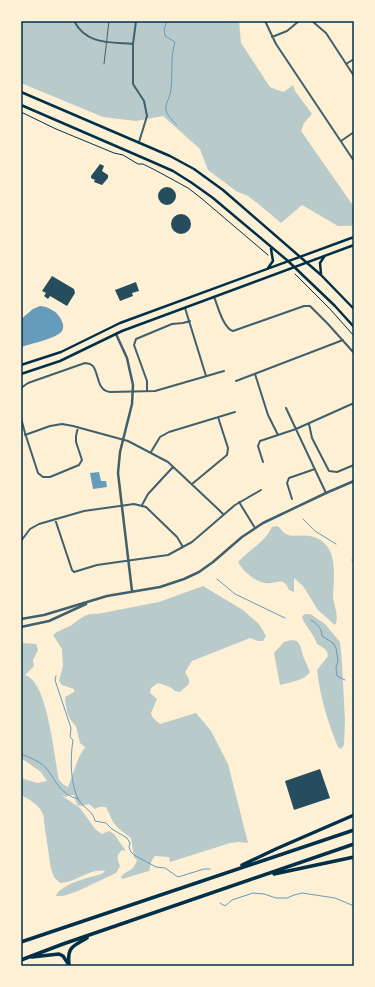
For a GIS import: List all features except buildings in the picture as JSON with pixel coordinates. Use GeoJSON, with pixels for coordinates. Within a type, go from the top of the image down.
{"type":"FeatureCollection","features":[{"type":"Feature","properties":{"kind":"highway"},"geometry":{"type":"LineString","coordinates":[[229,872],[278,848],[354,815]]}},
{"type":"Feature","properties":{"kind":"highway"},"geometry":{"type":"LineString","coordinates":[[21,942],[354,830]]}},
{"type":"Feature","properties":{"kind":"highway"},"geometry":{"type":"LineString","coordinates":[[22,959],[354,844]]}},
{"type":"Feature","properties":{"kind":"highway"},"geometry":{"type":"LineString","coordinates":[[257,877],[354,857]]}},
{"type":"Feature","properties":{"kind":"highway"},"geometry":{"type":"LineString","coordinates":[[69,966],[68,954],[71,949],[93,934]]}},
{"type":"Feature","properties":{"kind":"highway"},"geometry":{"type":"LineString","coordinates":[[22,959],[57,954],[63,956],[69,966]]}},
{"type":"Feature","properties":{"kind":"main road"},"geometry":{"type":"LineString","coordinates":[[21,92],[176,159],[208,179],[223,190],[307,262],[354,308]]}},
{"type":"Feature","properties":{"kind":"main road"},"geometry":{"type":"LineString","coordinates":[[21,105],[173,171],[192,183],[213,198],[294,267],[335,306],[354,327]]}},
{"type":"Feature","properties":{"kind":"main road"},"geometry":{"type":"LineString","coordinates":[[21,365],[61,352],[120,323],[288,262],[354,236]]}},
{"type":"Feature","properties":{"kind":"main road"},"geometry":{"type":"LineString","coordinates":[[21,374],[60,361],[116,334],[354,245]]}},
{"type":"Feature","properties":{"kind":"main road"},"geometry":{"type":"LineString","coordinates":[[268,268],[273,261],[273,252],[270,246]]}},
{"type":"Feature","properties":{"kind":"main road"},"geometry":{"type":"LineString","coordinates":[[321,275],[319,267],[325,256]]}},
{"type":"Feature","properties":{"kind":"street"},"geometry":{"type":"LineString","coordinates":[[74,21],[83,34],[92,39],[133,44]]}},
{"type":"Feature","properties":{"kind":"street"},"geometry":{"type":"LineString","coordinates":[[136,21],[133,44],[133,84],[144,101],[147,116],[139,142]]}},
{"type":"Feature","properties":{"kind":"street"},"geometry":{"type":"LineString","coordinates":[[265,21],[276,44],[354,161]]}},
{"type":"Feature","properties":{"kind":"street"},"geometry":{"type":"LineString","coordinates":[[272,37],[287,31],[300,21]]}},
{"type":"Feature","properties":{"kind":"street"},"geometry":{"type":"LineString","coordinates":[[312,21],[326,33],[354,76]]}},
{"type":"Feature","properties":{"kind":"street"},"geometry":{"type":"LineString","coordinates":[[346,64],[354,59]]}},
{"type":"Feature","properties":{"kind":"street"},"geometry":{"type":"LineString","coordinates":[[341,141],[354,132]]}},
{"type":"Feature","properties":{"kind":"street"},"geometry":{"type":"LineString","coordinates":[[214,297],[225,326],[230,330],[236,331],[307,305],[313,308],[354,353]]}},
{"type":"Feature","properties":{"kind":"street"},"geometry":{"type":"LineString","coordinates":[[185,308],[206,376]]}},
{"type":"Feature","properties":{"kind":"street"},"geometry":{"type":"LineString","coordinates":[[147,391],[147,381],[134,345],[136,339],[172,324],[190,321]]}},
{"type":"Feature","properties":{"kind":"street"},"geometry":{"type":"LineString","coordinates":[[116,334],[129,364],[133,391],[118,468],[121,505],[132,591]]}},
{"type":"Feature","properties":{"kind":"street"},"geometry":{"type":"LineString","coordinates":[[236,381],[343,340]]}},
{"type":"Feature","properties":{"kind":"street"},"geometry":{"type":"LineString","coordinates":[[21,388],[28,383],[85,363],[90,364],[94,368],[104,390],[110,392],[161,390],[224,371]]}},
{"type":"Feature","properties":{"kind":"street"},"geometry":{"type":"LineString","coordinates":[[255,374],[266,410],[278,435]]}},
{"type":"Feature","properties":{"kind":"street"},"geometry":{"type":"LineString","coordinates":[[263,462],[259,444],[263,440],[296,430],[354,403]]}},
{"type":"Feature","properties":{"kind":"street"},"geometry":{"type":"LineString","coordinates":[[286,408],[326,493]]}},
{"type":"Feature","properties":{"kind":"street"},"geometry":{"type":"LineString","coordinates":[[151,452],[157,441],[165,434],[234,412]]}},
{"type":"Feature","properties":{"kind":"street"},"geometry":{"type":"LineString","coordinates":[[192,484],[227,455],[228,448],[218,417]]}},
{"type":"Feature","properties":{"kind":"street"},"geometry":{"type":"LineString","coordinates":[[21,418],[38,473],[47,478],[79,465],[82,460],[76,442],[78,427]]}},
{"type":"Feature","properties":{"kind":"street"},"geometry":{"type":"LineString","coordinates":[[308,424],[312,438],[329,471],[337,472],[354,465]]}},
{"type":"Feature","properties":{"kind":"street"},"geometry":{"type":"LineString","coordinates":[[25,435],[56,425],[68,425],[123,440],[163,459],[223,514]]}},
{"type":"Feature","properties":{"kind":"street"},"geometry":{"type":"LineString","coordinates":[[142,505],[148,494],[173,467]]}},
{"type":"Feature","properties":{"kind":"street"},"geometry":{"type":"LineString","coordinates":[[292,499],[287,483],[289,478],[315,469]]}},
{"type":"Feature","properties":{"kind":"street"},"geometry":{"type":"LineString","coordinates":[[21,619],[44,615],[92,600],[132,591],[160,587],[184,579],[199,572],[213,562],[255,528],[354,481]]}},
{"type":"Feature","properties":{"kind":"street"},"geometry":{"type":"LineString","coordinates":[[55,519],[73,571],[76,571],[97,565],[164,556],[183,547],[200,536],[223,514],[239,502],[261,490]]}},
{"type":"Feature","properties":{"kind":"street"},"geometry":{"type":"LineString","coordinates":[[239,502],[255,528]]}},
{"type":"Feature","properties":{"kind":"street"},"geometry":{"type":"LineString","coordinates":[[21,541],[30,529],[39,524],[84,511],[134,504],[142,505],[177,537],[183,547]]}},
{"type":"Feature","properties":{"kind":"street"},"geometry":{"type":"LineString","coordinates":[[21,627],[50,621],[92,600]]}},
{"type":"Feature","properties":{"kind":"lane"},"geometry":{"type":"LineString","coordinates":[[104,64],[109,21]]}},
{"type":"Feature","properties":{"kind":"path"},"geometry":{"type":"LineString","coordinates":[[21,112],[62,132],[114,154],[123,156],[138,164],[143,164],[188,188],[270,258]]}},
{"type":"Feature","properties":{"kind":"path"},"geometry":{"type":"LineString","coordinates":[[295,274],[330,309],[354,336]]}},
{"type":"Feature","properties":{"kind":"shaded area"},"geometry":{"type":"Polygon","coordinates":[[[21,21],[239,21],[241,43],[270,87],[284,92],[293,85],[295,91],[312,114],[304,123],[301,131],[354,207],[354,226],[338,226],[302,205],[281,223],[248,196],[236,191],[208,170],[200,149],[163,116],[136,121],[103,117],[21,83],[21,21]]]}},
{"type":"Feature","properties":{"kind":"shaded area"},"geometry":{"type":"Polygon","coordinates":[[[277,526],[289,535],[310,536],[326,545],[333,560],[334,568],[333,599],[337,614],[335,625],[318,610],[303,586],[294,578],[294,592],[289,590],[287,585],[282,582],[265,583],[253,578],[246,573],[238,562],[261,542],[272,527],[277,526]]]}},
{"type":"Feature","properties":{"kind":"shaded area"},"geometry":{"type":"Polygon","coordinates":[[[203,586],[243,610],[259,624],[266,636],[263,641],[250,638],[192,661],[185,672],[189,679],[189,684],[180,692],[158,683],[151,688],[150,693],[157,699],[151,713],[153,718],[160,724],[196,713],[211,731],[228,764],[248,843],[230,843],[170,862],[169,857],[155,856],[152,860],[149,871],[122,879],[121,877],[123,874],[132,869],[137,860],[134,857],[131,838],[119,829],[113,822],[106,807],[99,807],[95,809],[89,804],[81,806],[77,805],[74,795],[66,797],[61,795],[80,808],[96,830],[102,834],[109,831],[114,834],[126,851],[122,850],[118,856],[120,866],[116,873],[78,891],[63,896],[56,896],[63,888],[84,879],[102,874],[105,871],[88,873],[72,881],[60,883],[54,877],[51,869],[44,817],[40,809],[33,802],[21,795],[21,778],[37,783],[47,781],[41,772],[21,758],[21,643],[36,644],[38,650],[33,660],[34,666],[25,675],[33,680],[45,705],[59,780],[68,787],[79,757],[85,747],[80,743],[76,726],[68,713],[65,697],[74,692],[74,689],[62,685],[59,681],[63,666],[62,649],[53,635],[72,625],[88,614],[97,614],[159,602],[203,586]]]}},
{"type":"Feature","properties":{"kind":"shaded area"},"geometry":{"type":"Polygon","coordinates":[[[305,614],[310,614],[325,624],[340,642],[345,721],[344,745],[341,749],[338,747],[328,719],[318,680],[317,670],[328,656],[327,651],[317,644],[314,636],[303,620],[302,616],[305,614]]]}},
{"type":"Feature","properties":{"kind":"shaded area"},"geometry":{"type":"Polygon","coordinates":[[[292,640],[297,641],[300,645],[310,672],[301,679],[280,685],[274,653],[284,642],[292,640]]]}},
{"type":"Feature","properties":{"kind":"water"},"geometry":{"type":"Polygon","coordinates":[[[40,306],[51,309],[58,314],[62,321],[63,329],[55,336],[21,347],[21,319],[33,309],[40,306]]]}},
{"type":"Feature","properties":{"kind":"water"},"geometry":{"type":"Polygon","coordinates":[[[99,472],[101,481],[106,481],[107,487],[93,489],[90,473],[99,472]]]}},
{"type":"Feature","properties":{"kind":"waterway"},"geometry":{"type":"LineString","coordinates":[[167,21],[164,29],[165,36],[175,42],[171,92],[166,105],[166,110],[177,125]]}},
{"type":"Feature","properties":{"kind":"waterway"},"geometry":{"type":"LineString","coordinates":[[303,519],[315,531],[336,544]]}},
{"type":"Feature","properties":{"kind":"waterway"},"geometry":{"type":"LineString","coordinates":[[352,560],[354,564]]}},
{"type":"Feature","properties":{"kind":"waterway"},"geometry":{"type":"LineString","coordinates":[[217,579],[235,594],[285,618]]}},
{"type":"Feature","properties":{"kind":"waterway"},"geometry":{"type":"LineString","coordinates":[[311,620],[319,626],[322,636],[333,643],[336,648],[338,661],[336,668],[337,676],[345,680]]}},
{"type":"Feature","properties":{"kind":"waterway"},"geometry":{"type":"LineString","coordinates":[[56,676],[55,680],[71,728],[70,737],[73,740],[71,764],[74,789],[80,802],[91,812],[95,821],[106,823],[112,829],[127,838],[130,843],[129,847],[131,852],[134,855],[156,867],[165,868],[178,877],[204,869],[210,869]]}},
{"type":"Feature","properties":{"kind":"waterway"},"geometry":{"type":"LineString","coordinates":[[21,754],[44,766],[63,791],[78,799]]}},
{"type":"Feature","properties":{"kind":"waterway"},"geometry":{"type":"LineString","coordinates":[[220,903],[225,906],[232,900],[253,893],[264,894],[276,898],[287,898],[302,893],[335,898],[354,906]]}}]}
